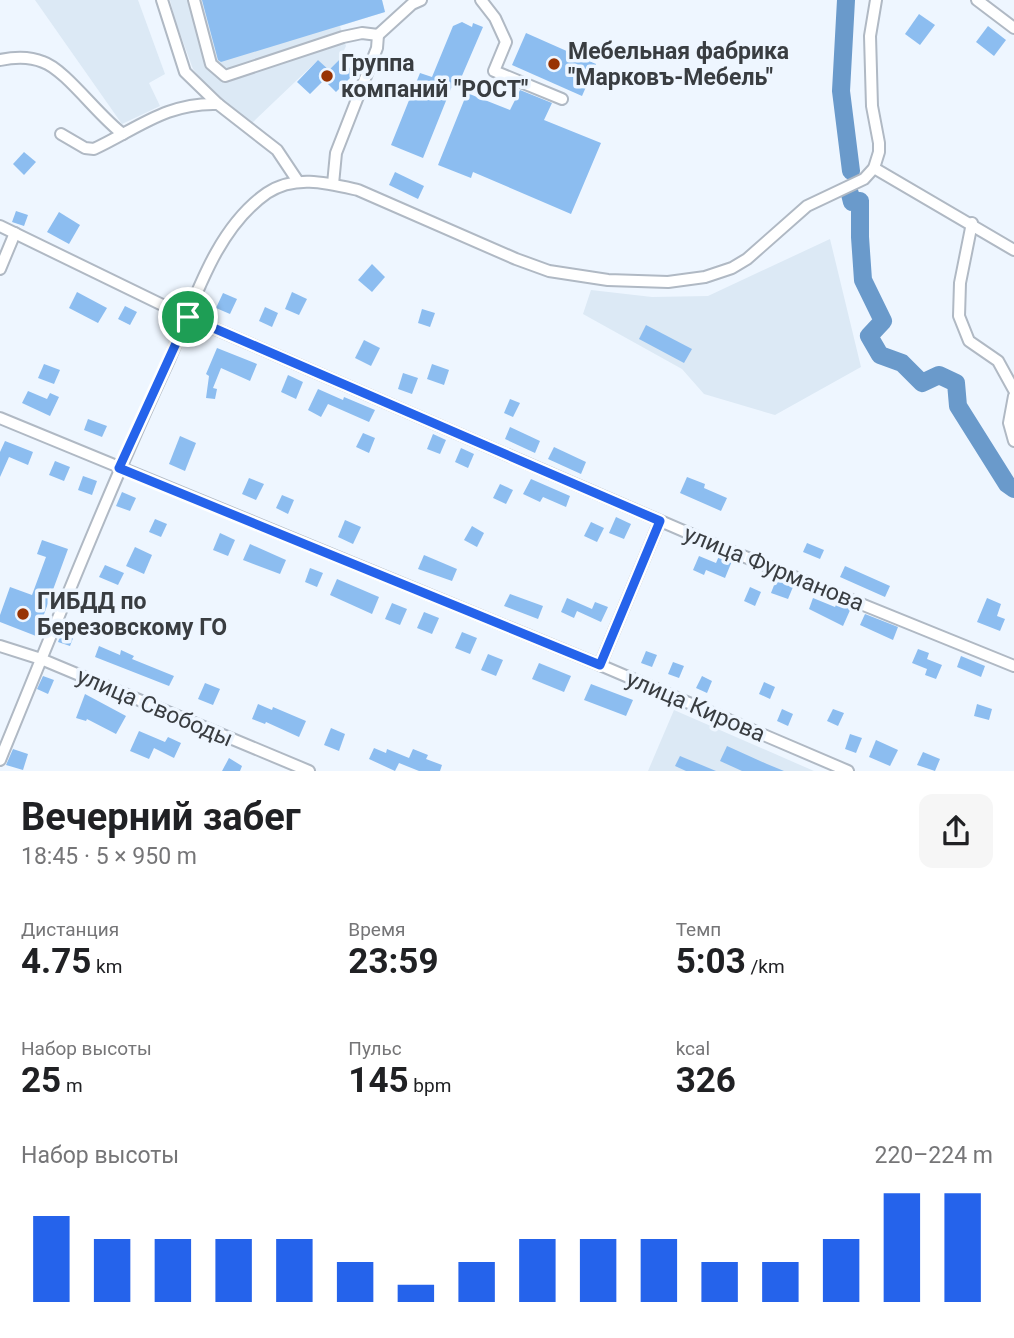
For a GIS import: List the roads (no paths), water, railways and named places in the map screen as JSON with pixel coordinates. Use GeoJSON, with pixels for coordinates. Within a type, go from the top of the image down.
{"type":"FeatureCollection","features":[{"type":"Feature","properties":{"kind":"street"},"geometry":{"type":"LineString","coordinates":[[162,0],[185,72],[218,104],[277,150],[297,180]]}},
{"type":"Feature","properties":{"kind":"street"},"geometry":{"type":"LineString","coordinates":[[194,0],[211,64],[225,76],[343,37],[362,33],[378,35]]}},
{"type":"Feature","properties":{"kind":"street"},"geometry":{"type":"LineString","coordinates":[[333,184],[336,153],[376,48],[378,35],[412,4],[422,0]]}},
{"type":"Feature","properties":{"kind":"street"},"geometry":{"type":"LineString","coordinates":[[481,0],[495,18],[506,41],[494,71],[562,99]]}},
{"type":"Feature","properties":{"kind":"street"},"geometry":{"type":"LineString","coordinates":[[0,760],[119,468],[211,262],[241,215],[269,192],[297,180],[333,184],[358,191],[549,271],[608,280],[667,282],[705,277],[732,268],[747,259],[807,206],[864,179],[874,167],[879,143],[873,106],[870,36],[876,0]]}},
{"type":"Feature","properties":{"kind":"street"},"geometry":{"type":"LineString","coordinates":[[976,0],[1014,28]]}},
{"type":"Feature","properties":{"kind":"street"},"geometry":{"type":"LineString","coordinates":[[0,60],[18,57],[45,62],[108,124],[123,134]]}},
{"type":"Feature","properties":{"kind":"street"},"geometry":{"type":"LineString","coordinates":[[61,134],[85,148],[94,149],[178,107],[196,103],[218,104]]}},
{"type":"Feature","properties":{"kind":"street"},"geometry":{"type":"LineString","coordinates":[[874,167],[1014,250]]}},
{"type":"Feature","properties":{"kind":"street"},"geometry":{"type":"LineString","coordinates":[[972,223],[960,283],[959,316],[969,341],[998,361],[1014,390]]}},
{"type":"Feature","properties":{"kind":"street","name":"улица Фурманова"},"geometry":{"type":"LineString","coordinates":[[0,226],[188,317],[660,521],[1014,666]]}},
{"type":"Feature","properties":{"kind":"street"},"geometry":{"type":"LineString","coordinates":[[0,269],[15,233]]}},
{"type":"Feature","properties":{"kind":"street"},"geometry":{"type":"LineString","coordinates":[[1014,396],[1009,424],[1014,440]]}},
{"type":"Feature","properties":{"kind":"street","name":"улица Кирова"},"geometry":{"type":"LineString","coordinates":[[0,418],[600,665],[830,767],[848,771]]}},
{"type":"Feature","properties":{"kind":"street"},"geometry":{"type":"LineString","coordinates":[[600,665],[660,521]]}},
{"type":"Feature","properties":{"kind":"street","name":"улица Свободы"},"geometry":{"type":"LineString","coordinates":[[0,646],[41,659],[309,771]]}},
{"type":"Feature","properties":{"kind":"waterway"},"geometry":{"type":"LineString","coordinates":[[846,0],[841,91],[851,171]]}},
{"type":"Feature","properties":{"kind":"waterway"},"geometry":{"type":"LineString","coordinates":[[850,194],[852,202],[860,201],[863,280],[883,321],[869,336],[880,355],[902,363],[922,383],[939,375],[956,383],[958,406],[1007,484],[1014,489]]}},
{"type":"Feature","properties":{"kind":"place","name":"Мебельная фабрика \"Марковъ-Мебель\""},"geometry":{"type":"Point","coordinates":[554,64]}},
{"type":"Feature","properties":{"kind":"place","name":"Группа компаний \"РОСТ\""},"geometry":{"type":"Point","coordinates":[327,76]}},
{"type":"Feature","properties":{"kind":"place","name":"ГИБДД по Березовскому ГО"},"geometry":{"type":"Point","coordinates":[23,614]}}]}
